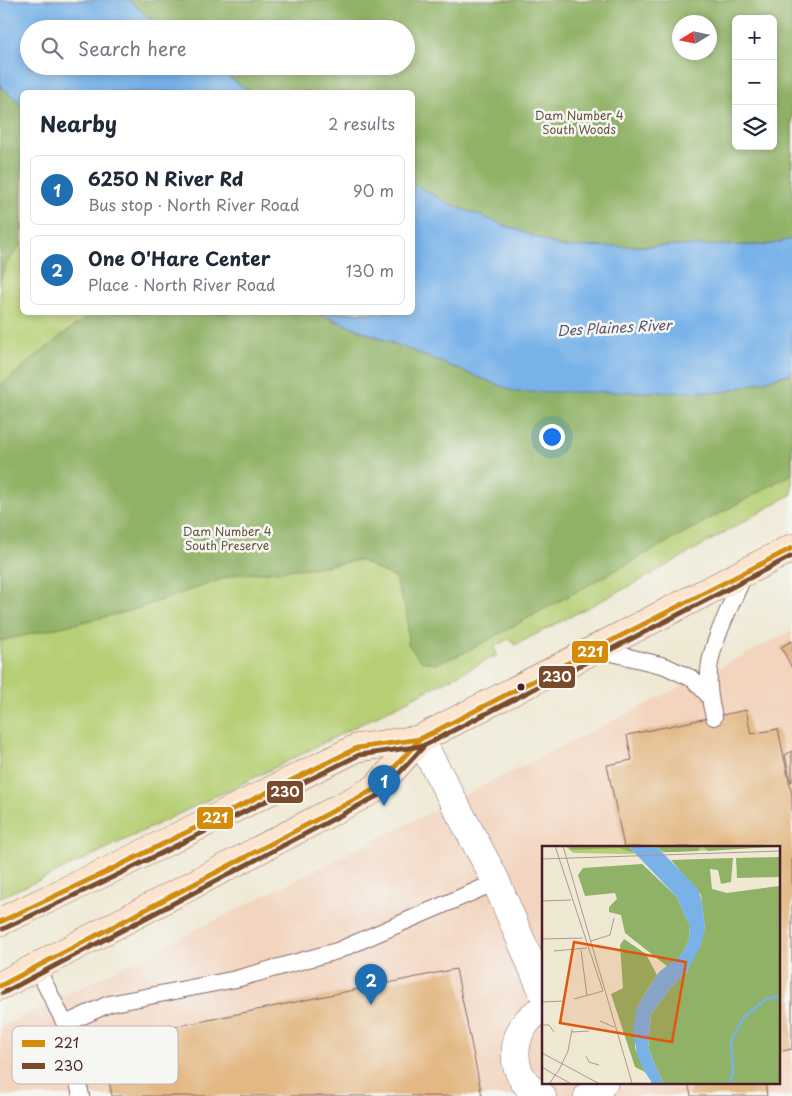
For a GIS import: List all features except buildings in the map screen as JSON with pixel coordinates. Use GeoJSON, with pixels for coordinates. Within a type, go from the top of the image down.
{"type":"FeatureCollection","features":[{"type":"Feature","properties":{"kind":"main road"},"geometry":{"type":"LineString","coordinates":[[0,922],[357,748],[420,739],[792,548]]}},
{"type":"Feature","properties":{"kind":"main road"},"geometry":{"type":"LineString","coordinates":[[0,986],[376,789],[420,739]]}},
{"type":"Feature","properties":{"kind":"street"},"geometry":{"type":"LineString","coordinates":[[420,739],[496,882],[542,990]]}},
{"type":"Feature","properties":{"kind":"street"},"geometry":{"type":"LineString","coordinates":[[542,1009],[524,1024],[517,1038],[515,1053],[518,1068],[525,1082],[542,1096]]}},
{"type":"Feature","properties":{"kind":"street"},"geometry":{"type":"LineString","coordinates":[[588,1096],[596,1092],[602,1084]]}},
{"type":"Feature","properties":{"kind":"lane"},"geometry":{"type":"LineString","coordinates":[[714,717],[709,696],[709,669],[717,641],[746,571]]}},
{"type":"Feature","properties":{"kind":"lane"},"geometry":{"type":"LineString","coordinates":[[596,649],[664,666],[693,679],[709,696]]}},
{"type":"Feature","properties":{"kind":"lane"},"geometry":{"type":"LineString","coordinates":[[36,966],[65,1024],[109,1004],[236,980],[337,951],[496,882]]}},
{"type":"Feature","properties":{"kind":"shaded area"},"geometry":{"type":"Polygon","coordinates":[[[792,631],[792,1096],[0,1096],[0,1028],[792,631]]]}},
{"type":"Feature","properties":{"kind":"green space","name":"Dam Number 4 South Preserve"},"geometry":{"type":"Polygon","coordinates":[[[0,0],[792,0],[792,494],[643,579],[515,645],[510,638],[494,647],[497,655],[262,774],[47,877],[0,897],[0,0]]]}},
{"type":"Feature","properties":{"kind":"green space","name":"Dam Number 4 South Woods"},"geometry":{"type":"Polygon","coordinates":[[[129,0],[792,0],[792,239],[766,245],[562,247],[447,203],[415,185],[415,90],[248,90],[226,75],[415,75],[415,20],[151,20],[129,0]]]}},
{"type":"Feature","properties":{"kind":"green space"},"geometry":{"type":"Polygon","coordinates":[[[0,85],[20,103],[20,246],[5,266],[0,281],[0,85]]]}},
{"type":"Feature","properties":{"kind":"green space"},"geometry":{"type":"Polygon","coordinates":[[[90,315],[322,315],[396,345],[724,392],[792,373],[792,474],[464,653],[435,664],[421,661],[408,644],[407,614],[395,578],[359,560],[318,567],[234,575],[130,611],[0,641],[0,386],[63,334],[90,315]]]}},
{"type":"Feature","properties":{"kind":"water"},"geometry":{"type":"Polygon","coordinates":[[[0,0],[129,0],[151,20],[20,20],[20,75],[226,75],[248,90],[20,90],[20,103],[0,85],[0,0]]]}},
{"type":"Feature","properties":{"kind":"water","name":"Des Plaines River"},"geometry":{"type":"Polygon","coordinates":[[[415,185],[447,203],[562,247],[766,245],[792,239],[792,373],[724,392],[516,392],[322,315],[415,315],[415,185]]]}},
{"type":"Feature","properties":{"kind":"transit line","name":"221"},"geometry":{"type":"LineString","coordinates":[[0,986],[375,789],[420,739],[792,548]]}},
{"type":"Feature","properties":{"kind":"transit line","name":"230"},"geometry":{"type":"LineString","coordinates":[[3,993],[379,795],[425,745],[792,556]]}},
{"type":"Feature","properties":{"kind":"transit line","name":"221"},"geometry":{"type":"LineString","coordinates":[[0,922],[357,748],[420,739],[435,732]]}},
{"type":"Feature","properties":{"kind":"transit line","name":"230"},"geometry":{"type":"LineString","coordinates":[[3,929],[113,877],[359,755],[422,746],[438,739]]}},
{"type":"Feature","properties":{"kind":"place","name":"6250 N River Rd"},"geometry":{"type":"Point","coordinates":[384,806]}},
{"type":"Feature","properties":{"kind":"place","name":"One O'Hare Center"},"geometry":{"type":"Point","coordinates":[371,1005]}}]}
